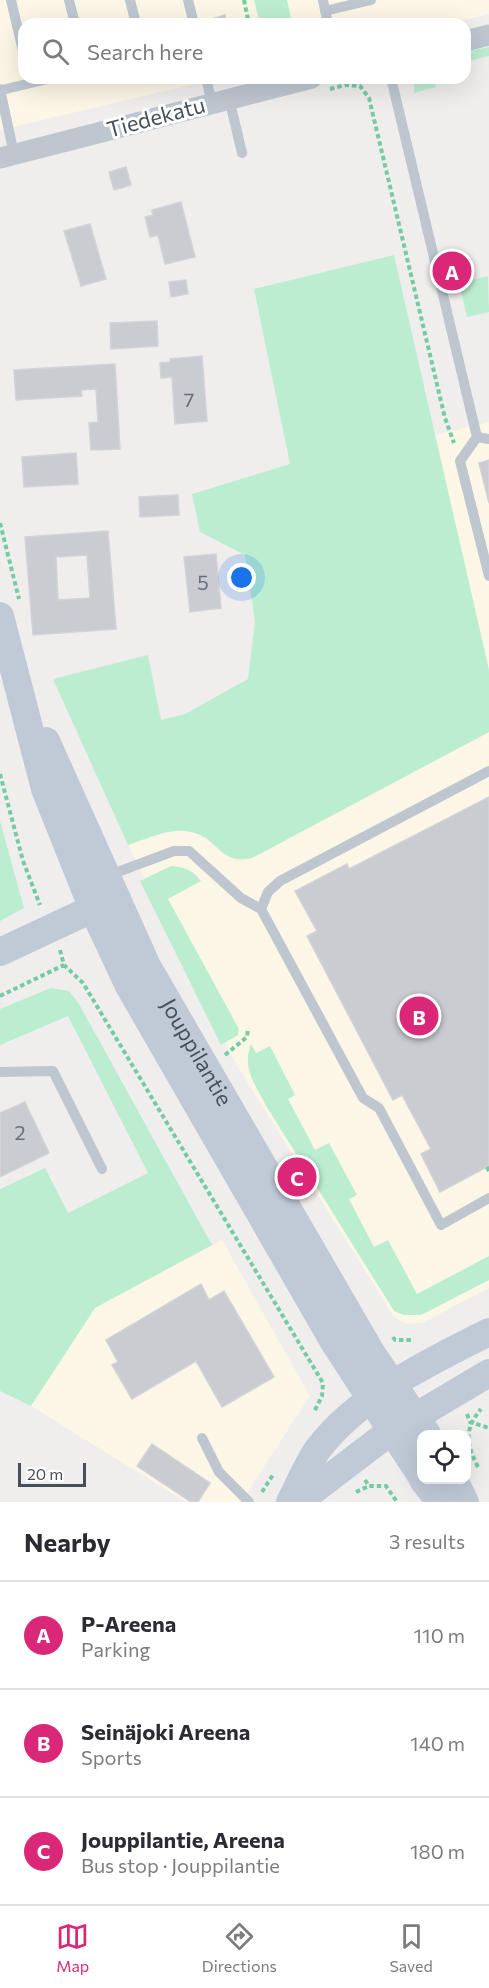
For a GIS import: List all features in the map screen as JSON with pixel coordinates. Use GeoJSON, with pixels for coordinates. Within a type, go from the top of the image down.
{"type":"FeatureCollection","features":[{"type":"Feature","properties":{"kind":"main road","name":"Jouppilantie"},"geometry":{"type":"LineString","coordinates":[[11,613],[15,670],[45,789],[205,1070],[372,1354],[382,1392],[411,1427],[417,1455]]}},
{"type":"Feature","properties":{"kind":"main road"},"geometry":{"type":"LineString","coordinates":[[0,952],[51,929],[106,894]]}},
{"type":"Feature","properties":{"kind":"main road"},"geometry":{"type":"LineString","coordinates":[[290,1502],[317,1450],[334,1431],[382,1392],[438,1358],[489,1332]]}},
{"type":"Feature","properties":{"kind":"main road"},"geometry":{"type":"LineString","coordinates":[[298,1502],[411,1427],[455,1391],[489,1373]]}},
{"type":"Feature","properties":{"kind":"main road","name":"Jouppilantie"},"geometry":{"type":"LineString","coordinates":[[426,1484],[440,1502]]}},
{"type":"Feature","properties":{"kind":"main road"},"geometry":{"type":"LineString","coordinates":[[456,1484],[465,1502]]}},
{"type":"Feature","properties":{"kind":"street"},"geometry":{"type":"LineString","coordinates":[[471,40],[489,35]]}},
{"type":"Feature","properties":{"kind":"street","name":"Tiedekatu"},"geometry":{"type":"LineString","coordinates":[[7,156],[220,100],[317,84]]}},
{"type":"Feature","properties":{"kind":"lane"},"geometry":{"type":"LineString","coordinates":[[11,0],[18,30]]}},
{"type":"Feature","properties":{"kind":"lane"},"geometry":{"type":"LineString","coordinates":[[69,0],[74,18]]}},
{"type":"Feature","properties":{"kind":"lane"},"geometry":{"type":"LineString","coordinates":[[130,0],[134,18]]}},
{"type":"Feature","properties":{"kind":"lane"},"geometry":{"type":"LineString","coordinates":[[188,0],[192,18]]}},
{"type":"Feature","properties":{"kind":"lane"},"geometry":{"type":"LineString","coordinates":[[324,5],[371,0]]}},
{"type":"Feature","properties":{"kind":"lane"},"geometry":{"type":"LineString","coordinates":[[7,156],[1,90],[18,84]]}},
{"type":"Feature","properties":{"kind":"lane"},"geometry":{"type":"LineString","coordinates":[[210,84],[220,100],[242,153]]}},
{"type":"Feature","properties":{"kind":"lane"},"geometry":{"type":"LineString","coordinates":[[392,84],[477,437],[460,460],[489,576]]}},
{"type":"Feature","properties":{"kind":"lane"},"geometry":{"type":"LineString","coordinates":[[477,437],[489,439]]}},
{"type":"Feature","properties":{"kind":"lane"},"geometry":{"type":"LineString","coordinates":[[261,909],[268,892],[280,881],[489,771]]}},
{"type":"Feature","properties":{"kind":"lane"},"geometry":{"type":"LineString","coordinates":[[106,894],[174,851],[189,851],[241,898],[261,909],[363,1098],[379,1108],[441,1225],[489,1198]]}},
{"type":"Feature","properties":{"kind":"lane"},"geometry":{"type":"LineString","coordinates":[[0,1071],[53,1071],[102,1169]]}},
{"type":"Feature","properties":{"kind":"lane"},"geometry":{"type":"LineString","coordinates":[[202,1438],[219,1472],[249,1502]]}},
{"type":"Feature","properties":{"kind":"path"},"geometry":{"type":"LineString","coordinates":[[244,0],[248,18]]}},
{"type":"Feature","properties":{"kind":"path"},"geometry":{"type":"LineString","coordinates":[[317,84],[360,86],[369,98],[445,418],[460,460]]}},
{"type":"Feature","properties":{"kind":"path"},"geometry":{"type":"LineString","coordinates":[[0,523],[11,613]]}},
{"type":"Feature","properties":{"kind":"path"},"geometry":{"type":"LineString","coordinates":[[0,774],[23,861],[64,965],[82,983],[322,1383],[322,1396],[318,1406]]}},
{"type":"Feature","properties":{"kind":"path"},"geometry":{"type":"LineString","coordinates":[[0,996],[64,965]]}},
{"type":"Feature","properties":{"kind":"path"},"geometry":{"type":"LineString","coordinates":[[224,1056],[247,1037],[248,1028]]}},
{"type":"Feature","properties":{"kind":"path"},"geometry":{"type":"LineString","coordinates":[[388,1330],[395,1340],[411,1341],[426,1337],[438,1358]]}},
{"type":"Feature","properties":{"kind":"path"},"geometry":{"type":"LineString","coordinates":[[455,1391],[470,1422],[489,1428]]}},
{"type":"Feature","properties":{"kind":"path"},"geometry":{"type":"LineString","coordinates":[[468,1430],[470,1422],[483,1407]]}},
{"type":"Feature","properties":{"kind":"path"},"geometry":{"type":"LineString","coordinates":[[471,1450],[482,1476]]}},
{"type":"Feature","properties":{"kind":"shaded area"},"geometry":{"type":"Polygon","coordinates":[[[0,0],[489,0],[489,14],[471,18],[18,18],[18,84],[195,84],[0,130],[0,0]]]}},
{"type":"Feature","properties":{"kind":"shaded area"},"geometry":{"type":"Polygon","coordinates":[[[489,422],[489,670],[435,435],[489,422]]]}},
{"type":"Feature","properties":{"kind":"shaded area"},"geometry":{"type":"Polygon","coordinates":[[[489,732],[489,1288],[422,1323],[407,1324],[394,1317],[236,1064],[128,845],[173,830],[193,832],[207,839],[226,856],[238,861],[252,858],[489,732]]]}},
{"type":"Feature","properties":{"kind":"shaded area"},"geometry":{"type":"Polygon","coordinates":[[[222,1240],[310,1396],[241,1502],[186,1502],[31,1406],[94,1308],[222,1240]]]}},
{"type":"Feature","properties":{"kind":"green space"},"geometry":{"type":"Polygon","coordinates":[[[254,0],[287,0],[291,18],[258,18],[254,0]]]}},
{"type":"Feature","properties":{"kind":"green space"},"geometry":{"type":"Polygon","coordinates":[[[489,47],[489,56],[471,60],[471,51],[489,47]]]}},
{"type":"Feature","properties":{"kind":"green space"},"geometry":{"type":"Polygon","coordinates":[[[414,84],[435,84],[436,87],[414,93],[414,84]]]}},
{"type":"Feature","properties":{"kind":"green space"},"geometry":{"type":"Polygon","coordinates":[[[394,255],[489,670],[489,732],[252,858],[232,858],[208,839],[183,831],[160,834],[128,845],[53,679],[148,655],[161,720],[185,714],[248,679],[255,621],[245,555],[200,532],[192,494],[290,464],[254,289],[394,255]]]}},
{"type":"Feature","properties":{"kind":"green space"},"geometry":{"type":"Polygon","coordinates":[[[488,276],[489,312],[467,317],[459,283],[488,276]]]}},
{"type":"Feature","properties":{"kind":"green space"},"geometry":{"type":"Polygon","coordinates":[[[0,821],[24,908],[0,921],[0,821]]]}},
{"type":"Feature","properties":{"kind":"green space"},"geometry":{"type":"Polygon","coordinates":[[[171,866],[188,870],[201,881],[168,899],[239,1029],[238,1035],[221,1045],[140,881],[171,866]]]}},
{"type":"Feature","properties":{"kind":"green space"},"geometry":{"type":"Polygon","coordinates":[[[51,988],[69,991],[79,1004],[212,1245],[95,1308],[31,1406],[0,1391],[0,1189],[45,1168],[68,1213],[148,1173],[68,1016],[0,1045],[0,1009],[51,988]]]}},
{"type":"Feature","properties":{"kind":"green space"},"geometry":{"type":"Polygon","coordinates":[[[251,1044],[256,1053],[270,1046],[295,1095],[288,1099],[315,1150],[329,1143],[357,1195],[349,1199],[374,1247],[388,1240],[417,1294],[489,1256],[489,1280],[421,1315],[404,1315],[394,1311],[253,1082],[248,1060],[251,1044]]]}},
{"type":"Feature","properties":{"kind":"building"},"geometry":{"type":"Polygon","coordinates":[[[126,167],[131,185],[114,190],[109,172],[126,167]]]}},
{"type":"Feature","properties":{"kind":"building"},"geometry":{"type":"Polygon","coordinates":[[[181,202],[195,257],[165,264],[158,235],[150,237],[145,217],[153,215],[152,210],[181,202]]]}},
{"type":"Feature","properties":{"kind":"building"},"geometry":{"type":"Polygon","coordinates":[[[90,224],[106,279],[81,286],[64,231],[90,224]]]}},
{"type":"Feature","properties":{"kind":"building"},"geometry":{"type":"Polygon","coordinates":[[[186,280],[188,294],[171,297],[169,282],[186,280]]]}},
{"type":"Feature","properties":{"kind":"building"},"geometry":{"type":"Polygon","coordinates":[[[157,321],[158,346],[111,349],[110,323],[157,321]]]}},
{"type":"Feature","properties":{"kind":"building"},"geometry":{"type":"Polygon","coordinates":[[[202,356],[207,421],[175,424],[172,377],[161,378],[160,363],[170,362],[170,359],[202,356]]]}},
{"type":"Feature","properties":{"kind":"building"},"geometry":{"type":"Polygon","coordinates":[[[115,364],[120,449],[91,450],[89,423],[98,422],[96,389],[81,390],[82,396],[16,400],[14,370],[115,364]]]}},
{"type":"Feature","properties":{"kind":"building"},"geometry":{"type":"Polygon","coordinates":[[[76,453],[78,484],[24,487],[22,457],[76,453]]]}},
{"type":"Feature","properties":{"kind":"building"},"geometry":{"type":"Polygon","coordinates":[[[489,460],[489,503],[479,463],[489,460]]]}},
{"type":"Feature","properties":{"kind":"building"},"geometry":{"type":"Polygon","coordinates":[[[178,495],[179,515],[140,517],[139,497],[178,495]]]}},
{"type":"Feature","properties":{"kind":"building"},"geometry":{"type":"Polygon","coordinates":[[[108,531],[116,629],[33,635],[25,537],[108,531]],[[87,555],[56,557],[58,600],[90,598],[87,555]]]}},
{"type":"Feature","properties":{"kind":"building"},"geometry":{"type":"Polygon","coordinates":[[[216,554],[221,608],[190,612],[184,557],[216,554]]]}},
{"type":"Feature","properties":{"kind":"building"},"geometry":{"type":"Polygon","coordinates":[[[489,797],[489,1166],[440,1192],[421,1154],[431,1149],[402,1095],[393,1100],[307,936],[317,931],[295,891],[347,864],[349,869],[489,797]]]}},
{"type":"Feature","properties":{"kind":"building"},"geometry":{"type":"Polygon","coordinates":[[[25,1102],[49,1153],[0,1177],[0,1113],[25,1102]]]}},
{"type":"Feature","properties":{"kind":"building"},"geometry":{"type":"Polygon","coordinates":[[[201,1284],[209,1300],[224,1291],[274,1377],[222,1407],[196,1361],[132,1399],[112,1365],[118,1362],[106,1340],[201,1284]]]}},
{"type":"Feature","properties":{"kind":"building"},"geometry":{"type":"Polygon","coordinates":[[[152,1444],[210,1483],[198,1502],[191,1502],[137,1466],[152,1444]]]}},
{"type":"Feature","properties":{"kind":"place","name":"P-Areena"},"geometry":{"type":"Point","coordinates":[452,271]}},
{"type":"Feature","properties":{"kind":"place","name":"Seinäjoki Areena"},"geometry":{"type":"Point","coordinates":[419,1016]}},
{"type":"Feature","properties":{"kind":"place","name":"Jouppilantie, Areena"},"geometry":{"type":"Point","coordinates":[297,1177]}}]}
